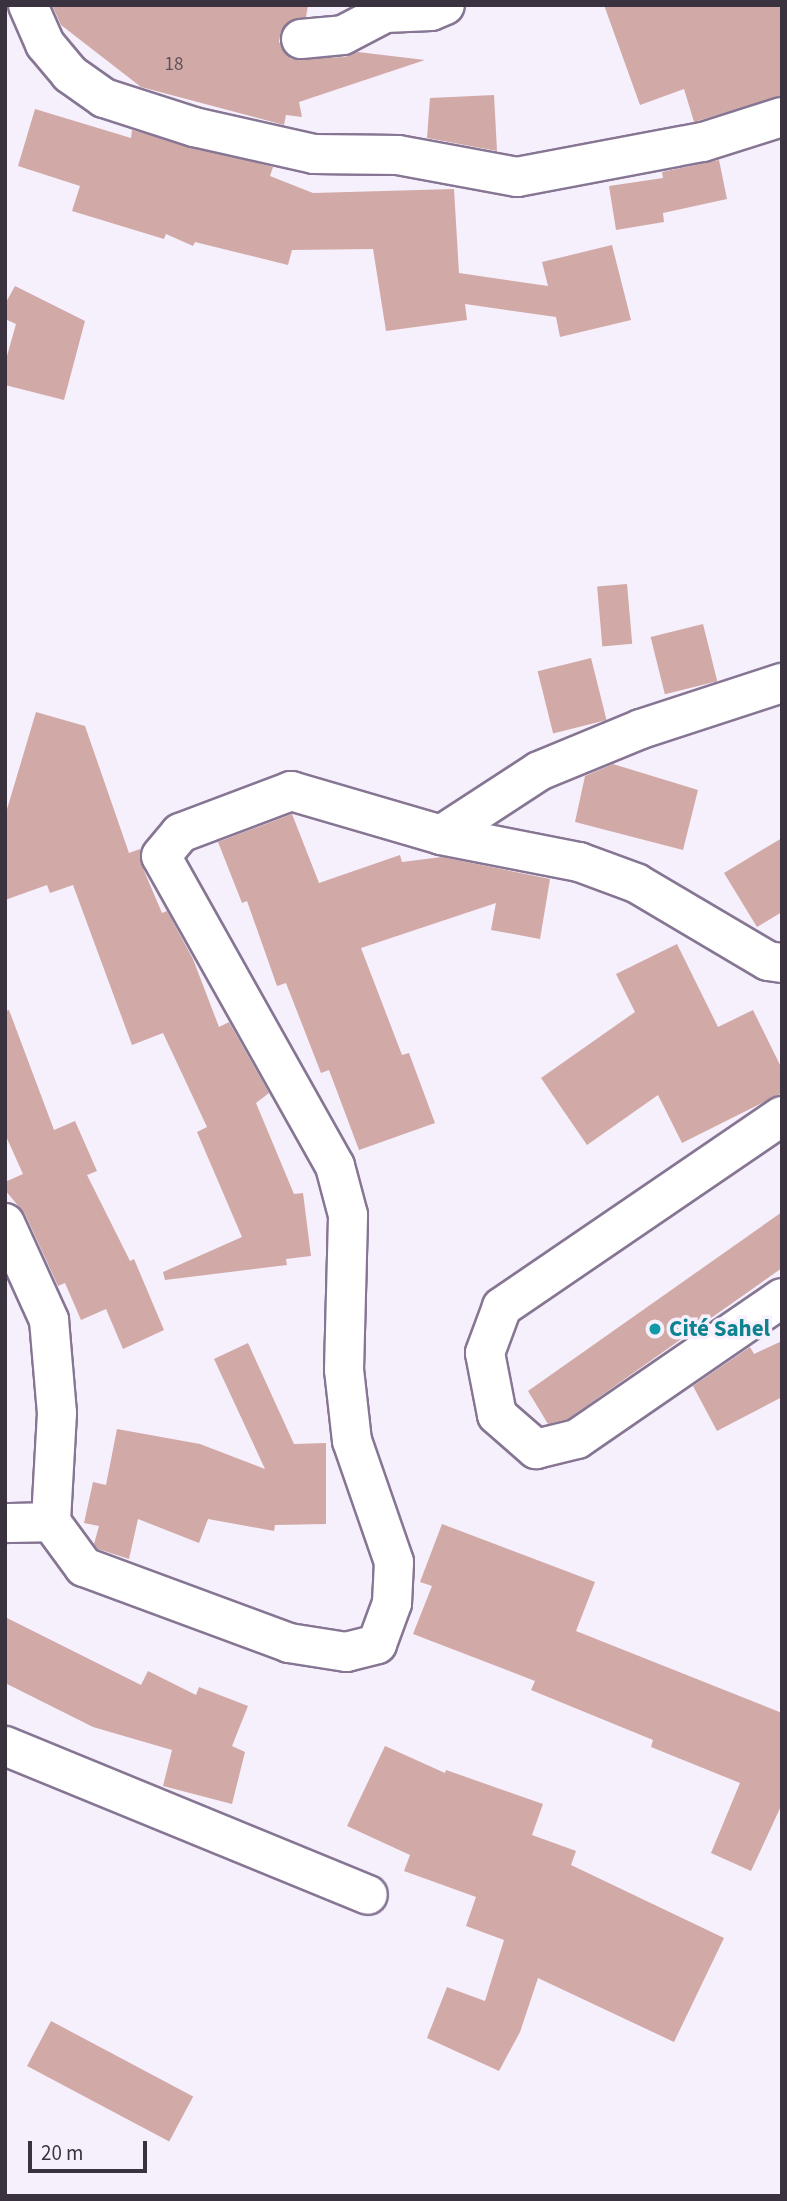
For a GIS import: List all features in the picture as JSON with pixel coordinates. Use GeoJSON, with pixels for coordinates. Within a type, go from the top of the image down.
{"type":"FeatureCollection","features":[{"type":"Feature","properties":{"kind":"street"},"geometry":{"type":"LineString","coordinates":[[28,5],[45,44],[70,74],[104,97],[194,127],[314,153],[398,155],[517,177],[703,142],[782,117]]}},
{"type":"Feature","properties":{"kind":"street"},"geometry":{"type":"LineString","coordinates":[[301,39],[343,35],[385,13],[431,11],[445,5]]}},
{"type":"Feature","properties":{"kind":"street"},"geometry":{"type":"LineString","coordinates":[[441,835],[539,771],[641,729],[782,683]]}},
{"type":"Feature","properties":{"kind":"street"},"geometry":{"type":"LineString","coordinates":[[5,1223],[49,1320],[57,1413],[51,1522],[84,1567],[289,1643],[346,1652],[377,1644],[392,1603],[394,1562],[352,1441],[344,1370],[348,1215],[335,1166],[161,856],[180,833],[290,791],[441,835],[579,862],[635,883],[768,961],[782,963]]}},
{"type":"Feature","properties":{"kind":"street"},"geometry":{"type":"LineString","coordinates":[[782,1116],[502,1307],[485,1353],[498,1415],[536,1449],[577,1439],[782,1298]]}},
{"type":"Feature","properties":{"kind":"street"},"geometry":{"type":"LineString","coordinates":[[5,1522],[51,1522]]}},
{"type":"Feature","properties":{"kind":"street"},"geometry":{"type":"LineString","coordinates":[[5,1746],[368,1895]]}},
{"type":"Feature","properties":{"kind":"building"},"geometry":{"type":"Polygon","coordinates":[[[52,5],[308,5],[306,17],[289,21],[281,31],[279,42],[291,59],[345,57],[358,52],[425,60],[299,102],[302,117],[286,115],[284,125],[141,87],[61,25],[52,5]]]}},
{"type":"Feature","properties":{"kind":"building"},"geometry":{"type":"Polygon","coordinates":[[[604,5],[782,5],[782,96],[694,122],[684,89],[640,105],[604,5]]]}},
{"type":"Feature","properties":{"kind":"building"},"geometry":{"type":"Polygon","coordinates":[[[494,95],[497,151],[427,138],[430,98],[494,95]]]}},
{"type":"Feature","properties":{"kind":"building"},"geometry":{"type":"Polygon","coordinates":[[[35,109],[131,138],[132,130],[273,167],[270,176],[313,193],[454,189],[459,273],[548,286],[542,262],[612,245],[631,320],[560,337],[556,317],[465,304],[467,320],[386,331],[373,249],[292,250],[288,265],[195,242],[193,246],[166,234],[164,239],[72,211],[80,186],[18,166],[35,109]]]}},
{"type":"Feature","properties":{"kind":"building"},"geometry":{"type":"Polygon","coordinates":[[[719,160],[727,199],[663,213],[664,222],[616,230],[609,186],[663,178],[662,172],[719,160]]]}},
{"type":"Feature","properties":{"kind":"building"},"geometry":{"type":"Polygon","coordinates":[[[15,286],[85,321],[64,400],[5,385],[5,363],[16,324],[5,319],[5,304],[15,286]]]}},
{"type":"Feature","properties":{"kind":"building"},"geometry":{"type":"Polygon","coordinates":[[[627,584],[632,644],[602,646],[597,587],[627,584]]]}},
{"type":"Feature","properties":{"kind":"building"},"geometry":{"type":"Polygon","coordinates":[[[703,624],[717,681],[665,694],[651,637],[703,624]]]}},
{"type":"Feature","properties":{"kind":"building"},"geometry":{"type":"Polygon","coordinates":[[[591,658],[606,720],[553,733],[538,671],[591,658]]]}},
{"type":"Feature","properties":{"kind":"building"},"geometry":{"type":"Polygon","coordinates":[[[36,712],[85,726],[129,853],[140,849],[142,866],[162,913],[167,911],[193,959],[219,1027],[229,1022],[269,1093],[256,1103],[294,1194],[303,1193],[311,1256],[286,1259],[287,1265],[165,1280],[163,1272],[242,1237],[197,1132],[207,1127],[163,1033],[132,1045],[73,885],[50,893],[47,885],[5,900],[5,816],[36,712]]]}},
{"type":"Feature","properties":{"kind":"building"},"geometry":{"type":"Polygon","coordinates":[[[613,764],[698,790],[683,850],[575,822],[585,776],[613,764]]]}},
{"type":"Feature","properties":{"kind":"building"},"geometry":{"type":"Polygon","coordinates":[[[292,814],[319,883],[400,855],[402,862],[442,857],[550,879],[540,939],[491,930],[496,903],[361,948],[402,1055],[409,1053],[435,1123],[359,1150],[329,1070],[321,1073],[286,983],[277,986],[247,901],[242,903],[218,842],[292,814]]]}},
{"type":"Feature","properties":{"kind":"building"},"geometry":{"type":"Polygon","coordinates":[[[782,838],[782,912],[757,927],[724,873],[782,838]]]}},
{"type":"Feature","properties":{"kind":"building"},"geometry":{"type":"Polygon","coordinates":[[[677,944],[718,1027],[753,1010],[782,1069],[782,1093],[682,1143],[658,1095],[587,1145],[541,1078],[635,1012],[616,974],[677,944]]]}},
{"type":"Feature","properties":{"kind":"building"},"geometry":{"type":"Polygon","coordinates":[[[9,1010],[54,1130],[75,1121],[97,1171],[87,1175],[130,1261],[134,1259],[164,1330],[123,1349],[106,1309],[81,1320],[65,1283],[58,1286],[25,1214],[5,1190],[5,1182],[23,1174],[5,1134],[5,1011],[9,1010]]]}},
{"type":"Feature","properties":{"kind":"building","name":"Cité Sahel"},"geometry":{"type":"Polygon","coordinates":[[[782,1212],[782,1268],[568,1419],[548,1424],[528,1391],[782,1212]]]}},
{"type":"Feature","properties":{"kind":"building"},"geometry":{"type":"Polygon","coordinates":[[[782,1341],[782,1397],[717,1431],[693,1386],[750,1347],[754,1354],[782,1341]]]}},
{"type":"Feature","properties":{"kind":"building"},"geometry":{"type":"Polygon","coordinates":[[[248,1343],[294,1444],[326,1443],[326,1524],[275,1525],[274,1531],[208,1519],[199,1543],[138,1519],[129,1559],[98,1549],[94,1544],[99,1526],[84,1523],[93,1482],[106,1485],[117,1429],[200,1444],[265,1469],[214,1359],[248,1343]]]}},
{"type":"Feature","properties":{"kind":"building"},"geometry":{"type":"Polygon","coordinates":[[[442,1524],[595,1582],[576,1631],[782,1713],[782,1804],[751,1871],[711,1853],[740,1783],[651,1747],[653,1740],[531,1690],[535,1681],[413,1634],[432,1586],[420,1582],[442,1524]]]}},
{"type":"Feature","properties":{"kind":"building"},"geometry":{"type":"Polygon","coordinates":[[[5,1617],[141,1685],[148,1671],[196,1695],[199,1687],[248,1706],[232,1746],[245,1752],[232,1804],[163,1786],[172,1750],[93,1727],[5,1683],[5,1617]]]}},
{"type":"Feature","properties":{"kind":"building"},"geometry":{"type":"Polygon","coordinates":[[[385,1746],[445,1773],[446,1770],[543,1804],[532,1835],[576,1851],[571,1865],[724,1938],[674,2042],[538,1978],[520,2032],[499,2071],[427,2038],[447,1987],[485,2001],[504,1940],[466,1926],[476,1897],[404,1871],[410,1855],[347,1826],[385,1746]]]}},
{"type":"Feature","properties":{"kind":"building"},"geometry":{"type":"Polygon","coordinates":[[[51,2021],[193,2097],[169,2142],[27,2066],[51,2021]]]}},
{"type":"Feature","properties":{"kind":"place","name":"Cité Sahel"},"geometry":{"type":"Point","coordinates":[655,1329]}}]}
